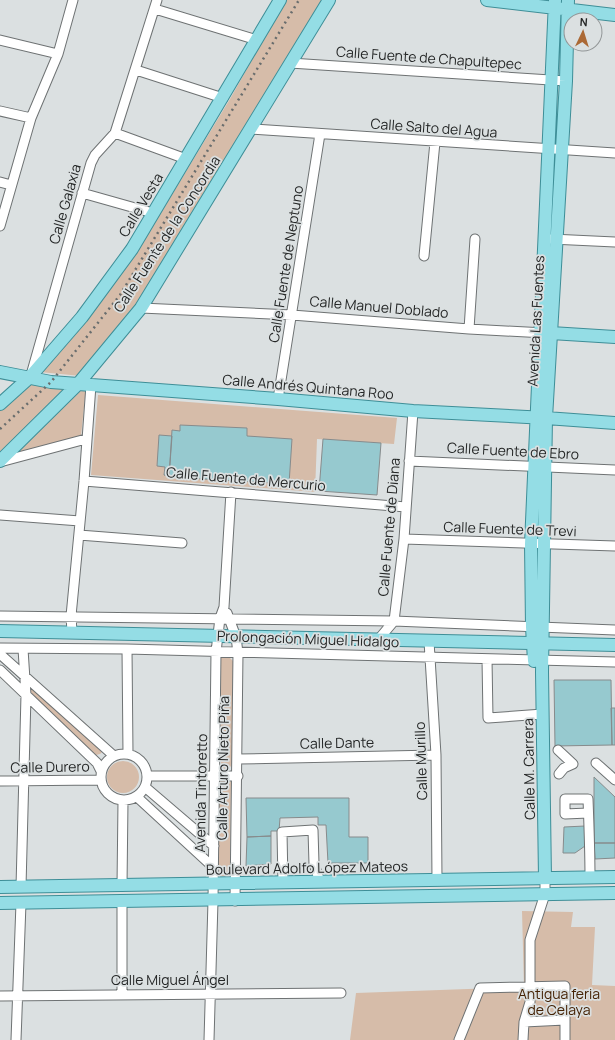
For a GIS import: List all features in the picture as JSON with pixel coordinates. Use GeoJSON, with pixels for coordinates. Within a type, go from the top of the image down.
{"type":"FeatureCollection","features":[{"type":"Feature","properties":{"kind":"main road","name":"Calle Vesta"},"geometry":{"type":"LineString","coordinates":[[0,404],[30,377],[82,317],[132,249],[280,0]]}},
{"type":"Feature","properties":{"kind":"main road","name":"Calle Fuente de la Concordia"},"geometry":{"type":"LineString","coordinates":[[0,462],[78,384],[141,308],[252,129],[329,0]]}},
{"type":"Feature","properties":{"kind":"main road"},"geometry":{"type":"LineString","coordinates":[[487,0],[568,4],[615,15]]}},
{"type":"Feature","properties":{"kind":"main road","name":"Avenida Las Fuentes"},"geometry":{"type":"LineString","coordinates":[[545,332],[543,238],[554,3]]}},
{"type":"Feature","properties":{"kind":"main road","name":"Avenida Las Fuentes"},"geometry":{"type":"LineString","coordinates":[[538,643],[537,544],[543,360],[556,239],[566,80],[568,4]]}},
{"type":"Feature","properties":{"kind":"main road","name":"Calle Manuel Doblado"},"geometry":{"type":"LineString","coordinates":[[545,332],[615,337]]}},
{"type":"Feature","properties":{"kind":"main road","name":"Calle Andrés Quintana Roo"},"geometry":{"type":"LineString","coordinates":[[0,372],[78,384],[278,398],[413,411],[541,417],[615,423]]}},
{"type":"Feature","properties":{"kind":"main road","name":"Prolongación Miguel Hidalgo"},"geometry":{"type":"LineString","coordinates":[[0,631],[615,645]]}},
{"type":"Feature","properties":{"kind":"main road","name":"Calle M. Carrera"},"geometry":{"type":"LineString","coordinates":[[538,643],[538,661],[543,714],[545,878]]}},
{"type":"Feature","properties":{"kind":"main road","name":"Boulevard Adolfo López Mateos"},"geometry":{"type":"LineString","coordinates":[[0,887],[213,885],[615,877]]}},
{"type":"Feature","properties":{"kind":"main road"},"geometry":{"type":"LineString","coordinates":[[0,903],[213,901],[615,893]]}},
{"type":"Feature","properties":{"kind":"street"},"geometry":{"type":"LineString","coordinates":[[0,226],[31,118],[58,54],[73,0]]}},
{"type":"Feature","properties":{"kind":"street"},"geometry":{"type":"LineString","coordinates":[[156,4],[257,40]]}},
{"type":"Feature","properties":{"kind":"street","name":"Calle Galaxia"},"geometry":{"type":"LineString","coordinates":[[30,377],[82,193],[95,155],[115,133],[156,4]]}},
{"type":"Feature","properties":{"kind":"street"},"geometry":{"type":"LineString","coordinates":[[0,40],[58,54]]}},
{"type":"Feature","properties":{"kind":"street","name":"Calle Fuente de Chapultepec"},"geometry":{"type":"LineString","coordinates":[[290,63],[566,80]]}},
{"type":"Feature","properties":{"kind":"street"},"geometry":{"type":"LineString","coordinates":[[136,70],[223,98]]}},
{"type":"Feature","properties":{"kind":"street"},"geometry":{"type":"LineString","coordinates":[[0,111],[31,118]]}},
{"type":"Feature","properties":{"kind":"street","name":"Calle Salto del Agua"},"geometry":{"type":"LineString","coordinates":[[252,129],[615,153]]}},
{"type":"Feature","properties":{"kind":"street"},"geometry":{"type":"LineString","coordinates":[[115,133],[186,159]]}},
{"type":"Feature","properties":{"kind":"street","name":"Calle Fuente de Neptuno"},"geometry":{"type":"LineString","coordinates":[[278,398],[320,134]]}},
{"type":"Feature","properties":{"kind":"street"},"geometry":{"type":"LineString","coordinates":[[424,256],[435,142]]}},
{"type":"Feature","properties":{"kind":"street"},"geometry":{"type":"LineString","coordinates":[[0,182],[11,185]]}},
{"type":"Feature","properties":{"kind":"street"},"geometry":{"type":"LineString","coordinates":[[82,193],[153,213]]}},
{"type":"Feature","properties":{"kind":"street"},"geometry":{"type":"LineString","coordinates":[[543,238],[615,242]]}},
{"type":"Feature","properties":{"kind":"street"},"geometry":{"type":"LineString","coordinates":[[469,329],[475,239]]}},
{"type":"Feature","properties":{"kind":"street","name":"Calle Manuel Doblado"},"geometry":{"type":"LineString","coordinates":[[141,308],[292,315],[469,329],[545,332]]}},
{"type":"Feature","properties":{"kind":"street"},"geometry":{"type":"LineString","coordinates":[[72,632],[71,616],[84,481],[91,385]]}},
{"type":"Feature","properties":{"kind":"street","name":"Calle Fuente de Diana"},"geometry":{"type":"LineString","coordinates":[[394,622],[404,539],[413,411]]}},
{"type":"Feature","properties":{"kind":"street"},"geometry":{"type":"LineString","coordinates":[[0,462],[86,439]]}},
{"type":"Feature","properties":{"kind":"street","name":"Calle Fuente de Ebro"},"geometry":{"type":"LineString","coordinates":[[409,461],[615,470]]}},
{"type":"Feature","properties":{"kind":"street","name":"Calle Fuente de Mercurio"},"geometry":{"type":"LineString","coordinates":[[84,481],[406,507]]}},
{"type":"Feature","properties":{"kind":"street"},"geometry":{"type":"LineString","coordinates":[[232,492],[224,606],[236,637]]}},
{"type":"Feature","properties":{"kind":"street"},"geometry":{"type":"LineString","coordinates":[[0,515],[80,521]]}},
{"type":"Feature","properties":{"kind":"street"},"geometry":{"type":"LineString","coordinates":[[79,535],[182,543]]}},
{"type":"Feature","properties":{"kind":"street","name":"Calle Fuente de Trevi"},"geometry":{"type":"LineString","coordinates":[[404,539],[615,546]]}},
{"type":"Feature","properties":{"kind":"street","name":"Avenida Tintoretto"},"geometry":{"type":"LineString","coordinates":[[208,1040],[213,901],[216,652],[220,618],[224,606]]}},
{"type":"Feature","properties":{"kind":"street"},"geometry":{"type":"LineString","coordinates":[[0,616],[229,618],[615,630]]}},
{"type":"Feature","properties":{"kind":"street"},"geometry":{"type":"LineString","coordinates":[[378,640],[394,622]]}},
{"type":"Feature","properties":{"kind":"street","name":"Calle Arturo Nieto Piña"},"geometry":{"type":"LineString","coordinates":[[236,637],[238,653],[236,900]]}},
{"type":"Feature","properties":{"kind":"street","name":"Calle Murillo"},"geometry":{"type":"LineString","coordinates":[[429,641],[436,755],[437,880]]}},
{"type":"Feature","properties":{"kind":"street","name":"Prolongación Miguel Hidalgo"},"geometry":{"type":"LineString","coordinates":[[0,648],[615,662]]}},
{"type":"Feature","properties":{"kind":"street"},"geometry":{"type":"LineString","coordinates":[[21,887],[26,695],[23,648]]}},
{"type":"Feature","properties":{"kind":"street"},"geometry":{"type":"LineString","coordinates":[[127,650],[128,754]]}},
{"type":"Feature","properties":{"kind":"street"},"geometry":{"type":"LineString","coordinates":[[0,654],[114,756]]}},
{"type":"Feature","properties":{"kind":"street"},"geometry":{"type":"LineString","coordinates":[[486,659],[488,718],[543,714]]}},
{"type":"Feature","properties":{"kind":"street"},"geometry":{"type":"LineString","coordinates":[[0,670],[97,763],[101,775],[102,788],[107,794],[114,799],[123,801],[137,797],[145,787],[147,776],[143,764],[137,758],[128,754],[114,756],[108,760],[101,775]]}},
{"type":"Feature","properties":{"kind":"street"},"geometry":{"type":"LineString","coordinates":[[558,750],[573,764],[564,768],[559,774]]}},
{"type":"Feature","properties":{"kind":"street","name":"Calle Dante"},"geometry":{"type":"LineString","coordinates":[[238,759],[436,755]]}},
{"type":"Feature","properties":{"kind":"street"},"geometry":{"type":"LineString","coordinates":[[596,764],[615,780]]}},
{"type":"Feature","properties":{"kind":"street","name":"Calle Durero"},"geometry":{"type":"LineString","coordinates":[[0,781],[24,782],[101,775]]}},
{"type":"Feature","properties":{"kind":"street"},"geometry":{"type":"LineString","coordinates":[[147,776],[238,776]]}},
{"type":"Feature","properties":{"kind":"street"},"geometry":{"type":"LineString","coordinates":[[145,787],[214,846]]}},
{"type":"Feature","properties":{"kind":"street"},"geometry":{"type":"LineString","coordinates":[[137,797],[213,867]]}},
{"type":"Feature","properties":{"kind":"street"},"geometry":{"type":"LineString","coordinates":[[122,886],[123,801]]}},
{"type":"Feature","properties":{"kind":"street"},"geometry":{"type":"LineString","coordinates":[[588,813],[590,878]]}},
{"type":"Feature","properties":{"kind":"street"},"geometry":{"type":"LineString","coordinates":[[283,883],[282,832],[314,830],[314,864],[320,882]]}},
{"type":"Feature","properties":{"kind":"street","name":"Calle M. Carrera"},"geometry":{"type":"LineString","coordinates":[[523,1040],[524,1022],[530,1002],[530,940],[545,894],[545,878]]}},
{"type":"Feature","properties":{"kind":"street"},"geometry":{"type":"LineString","coordinates":[[122,902],[122,994]]}},
{"type":"Feature","properties":{"kind":"street"},"geometry":{"type":"LineString","coordinates":[[16,1040],[21,903]]}},
{"type":"Feature","properties":{"kind":"street"},"geometry":{"type":"LineString","coordinates":[[459,1040],[480,988],[564,986],[564,1040]]}},
{"type":"Feature","properties":{"kind":"street","name":"Calle Miguel Ángel"},"geometry":{"type":"LineString","coordinates":[[0,996],[341,993]]}},
{"type":"Feature","properties":{"kind":"street"},"geometry":{"type":"LineString","coordinates":[[524,1022],[565,1020]]}},
{"type":"Feature","properties":{"kind":"green space"},"geometry":{"type":"Polygon","coordinates":[[[286,0],[325,0],[134,308],[81,376],[40,372],[81,324],[139,249],[230,99],[286,0]]]}},
{"type":"Feature","properties":{"kind":"green space"},"geometry":{"type":"Polygon","coordinates":[[[27,384],[66,388],[0,457],[0,408],[27,384]]]}},
{"type":"Feature","properties":{"kind":"green space"},"geometry":{"type":"Polygon","coordinates":[[[79,388],[86,388],[81,436],[14,455],[79,388]]]}},
{"type":"Feature","properties":{"kind":"green space"},"geometry":{"type":"Polygon","coordinates":[[[98,395],[397,418],[394,444],[317,439],[315,492],[91,475],[98,395]]]}},
{"type":"Feature","properties":{"kind":"green space"},"geometry":{"type":"Polygon","coordinates":[[[227,655],[233,661],[232,764],[229,769],[224,769],[221,765],[220,660],[222,656],[227,655]]]}},
{"type":"Feature","properties":{"kind":"green space"},"geometry":{"type":"Polygon","coordinates":[[[30,685],[103,751],[96,755],[29,692],[30,685]]]}},
{"type":"Feature","properties":{"kind":"green space"},"geometry":{"type":"Polygon","coordinates":[[[123,761],[129,762],[136,768],[139,777],[138,783],[132,790],[123,793],[117,792],[110,786],[107,777],[108,771],[114,764],[123,761]]]}},
{"type":"Feature","properties":{"kind":"green space"},"geometry":{"type":"Polygon","coordinates":[[[221,778],[227,778],[231,782],[230,869],[228,876],[221,876],[217,865],[219,785],[221,778]]]}},
{"type":"Feature","properties":{"kind":"green space","name":"Antigua feria de Celaya"},"geometry":{"type":"Polygon","coordinates":[[[522,911],[573,912],[571,927],[595,927],[592,985],[615,986],[615,1040],[350,1040],[356,993],[524,987],[522,911]]]}},
{"type":"Feature","properties":{"kind":"building"},"geometry":{"type":"Polygon","coordinates":[[[180,425],[247,428],[247,436],[292,439],[289,484],[169,477],[172,430],[180,431],[180,425]]]}},
{"type":"Feature","properties":{"kind":"building"},"geometry":{"type":"Polygon","coordinates":[[[159,435],[172,436],[169,477],[164,475],[165,467],[157,466],[159,435]]]}},
{"type":"Feature","properties":{"kind":"building"},"geometry":{"type":"Polygon","coordinates":[[[323,439],[381,443],[377,495],[319,491],[323,439]]]}},
{"type":"Feature","properties":{"kind":"building"},"geometry":{"type":"Polygon","coordinates":[[[554,680],[611,680],[612,745],[555,746],[554,680]]]}},
{"type":"Feature","properties":{"kind":"building"},"geometry":{"type":"Polygon","coordinates":[[[611,708],[615,708],[615,745],[612,745],[611,708]]]}},
{"type":"Feature","properties":{"kind":"building"},"geometry":{"type":"Polygon","coordinates":[[[594,777],[615,797],[615,843],[594,843],[594,777]]]}},
{"type":"Feature","properties":{"kind":"building"},"geometry":{"type":"Polygon","coordinates":[[[246,798],[349,798],[349,837],[368,837],[368,863],[328,863],[326,825],[318,825],[318,817],[280,818],[279,831],[271,831],[271,836],[247,837],[246,798]]]}},
{"type":"Feature","properties":{"kind":"building"},"geometry":{"type":"Polygon","coordinates":[[[585,826],[585,846],[575,853],[563,853],[564,827],[585,826]]]}},
{"type":"Feature","properties":{"kind":"building"},"geometry":{"type":"Polygon","coordinates":[[[271,836],[271,864],[246,866],[247,837],[271,836]]]}},
{"type":"Feature","properties":{"kind":"building"},"geometry":{"type":"Polygon","coordinates":[[[594,843],[615,843],[615,858],[595,859],[594,843]]]}},
{"type":"Feature","properties":{"kind":"railway"},"geometry":{"type":"LineString","coordinates":[[0,429],[51,382],[120,295],[299,0]]}}]}
